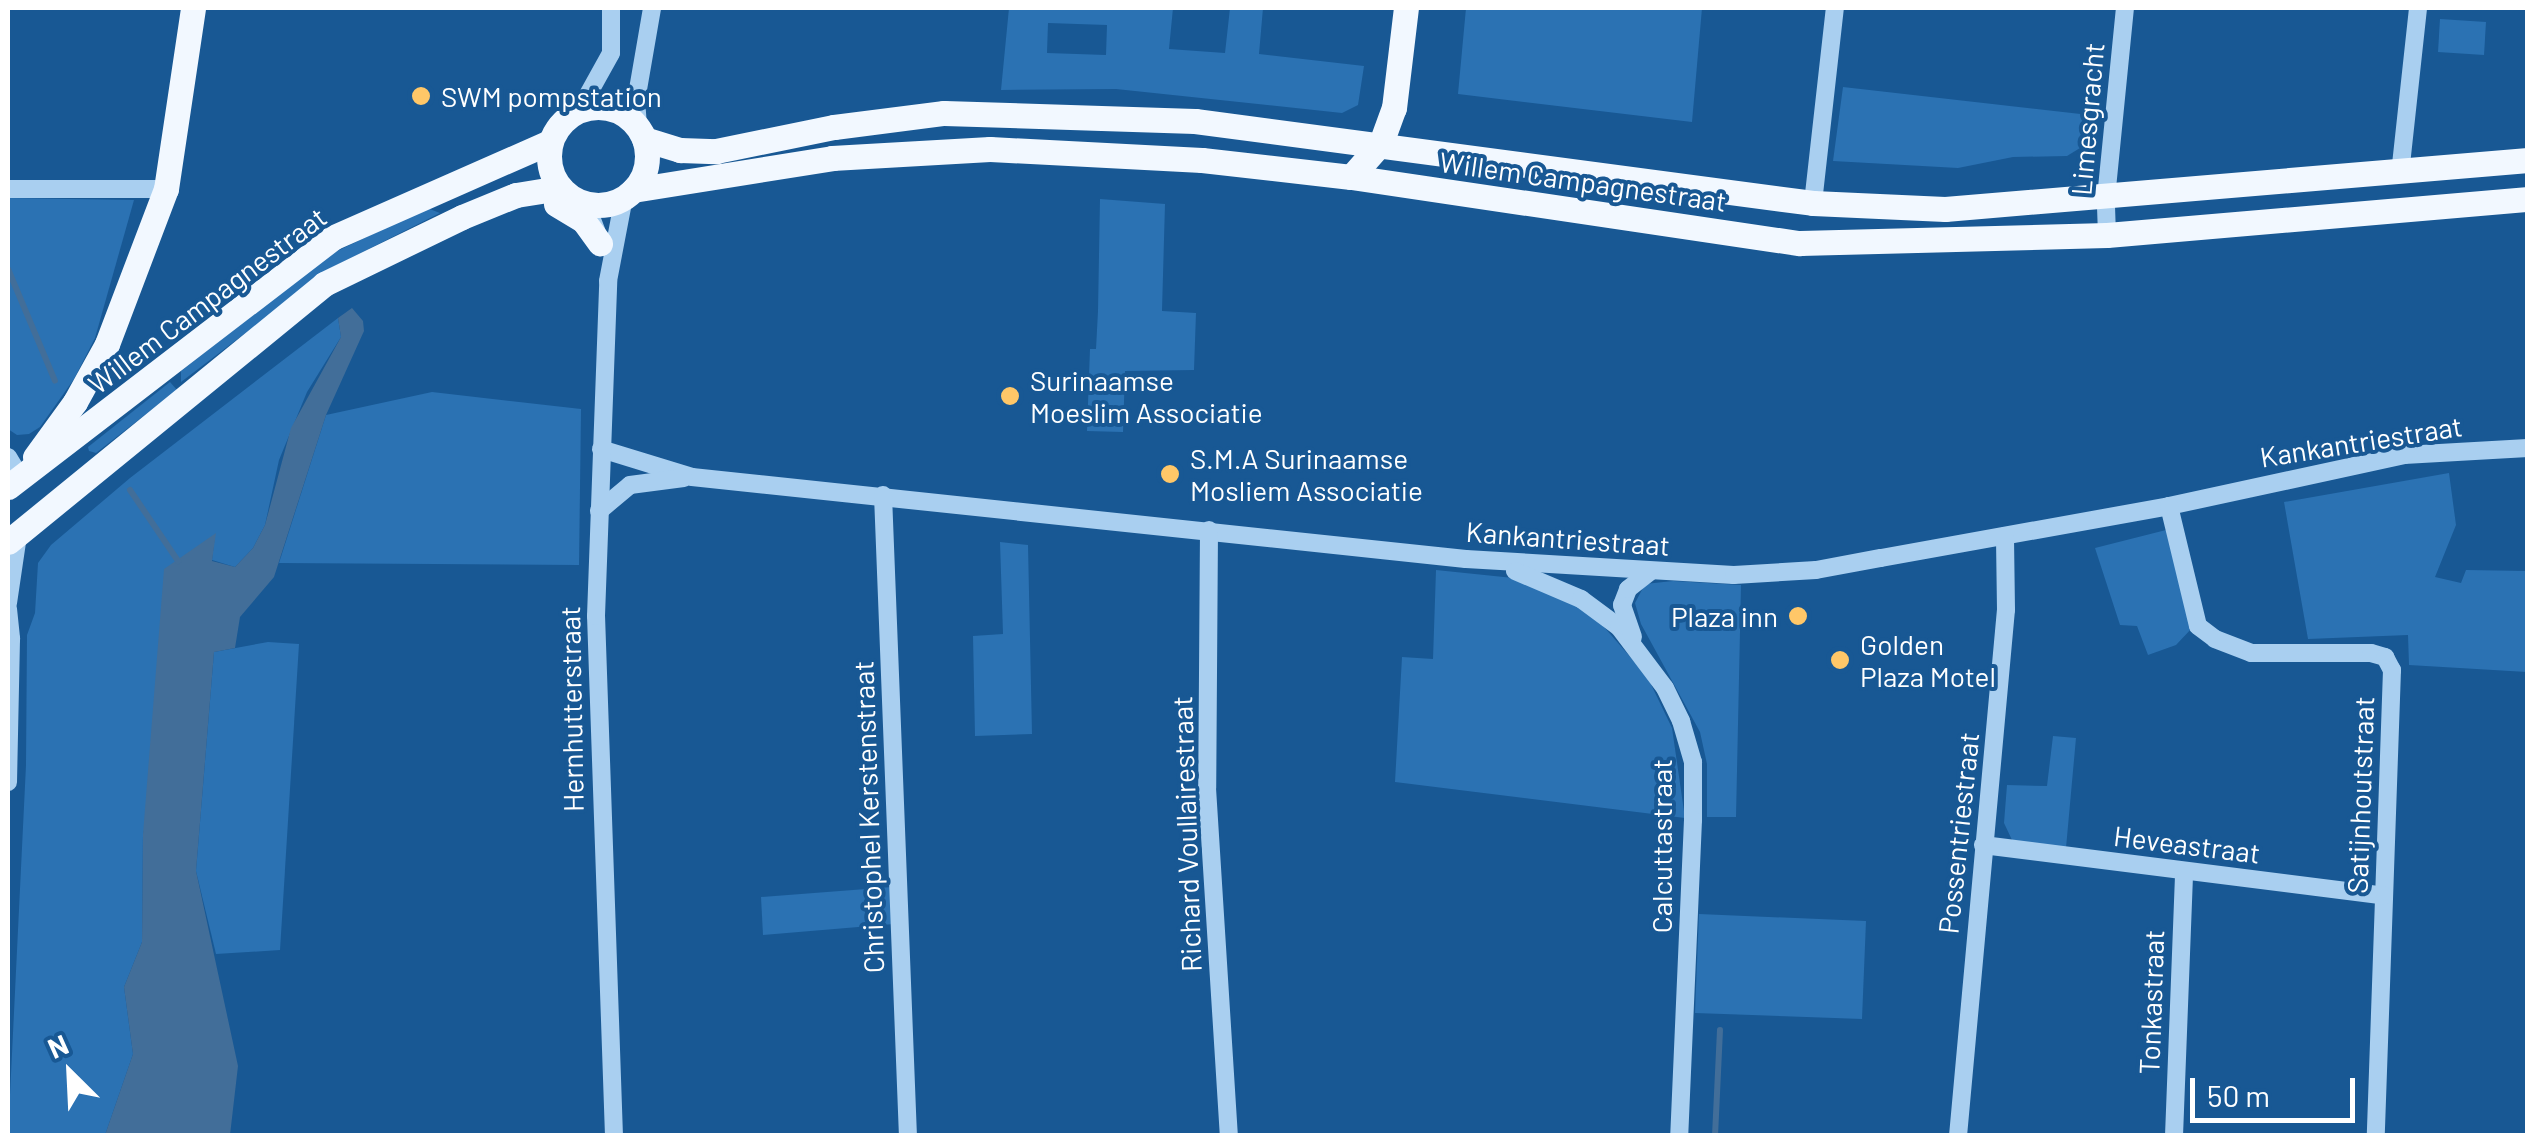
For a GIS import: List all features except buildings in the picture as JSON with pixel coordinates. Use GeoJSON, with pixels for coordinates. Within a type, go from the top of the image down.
{"type":"FeatureCollection","features":[{"type":"Feature","properties":{"kind":"main road"},"geometry":{"type":"LineString","coordinates":[[12,474],[75,402],[107,344],[166,189],[193,8]]}},
{"type":"Feature","properties":{"kind":"main road"},"geometry":{"type":"LineString","coordinates":[[1352,176],[1380,143],[1394,108],[1406,8]]}},
{"type":"Feature","properties":{"kind":"main road"},"geometry":{"type":"LineString","coordinates":[[608,107],[641,133],[647,163],[629,193],[612,202],[586,204],[560,188],[549,166],[550,142],[561,122],[580,110],[608,107]]}},
{"type":"Feature","properties":{"kind":"main road","name":"Willem Campagnestraat"},"geometry":{"type":"LineString","coordinates":[[641,133],[680,150],[716,151],[834,127],[944,113],[1196,121],[1813,203],[1945,208],[2400,174],[2528,160]]}},
{"type":"Feature","properties":{"kind":"main road","name":"Willem Campagnestraat"},"geometry":{"type":"LineString","coordinates":[[12,474],[332,238],[550,142]]}},
{"type":"Feature","properties":{"kind":"main road","name":"Willem Campagnestraat"},"geometry":{"type":"LineString","coordinates":[[629,193],[832,158],[990,149],[1202,160],[1352,176],[1800,243],[2107,235],[2528,199]]}},
{"type":"Feature","properties":{"kind":"main road","name":"Willem Campagnestraat"},"geometry":{"type":"LineString","coordinates":[[13,538],[324,284],[398,244],[516,195],[560,188]]}},
{"type":"Feature","properties":{"kind":"main road"},"geometry":{"type":"LineString","coordinates":[[516,195],[571,211],[600,243]]}},
{"type":"Feature","properties":{"kind":"street"},"geometry":{"type":"LineString","coordinates":[[580,110],[611,53],[611,8]]}},
{"type":"Feature","properties":{"kind":"street"},"geometry":{"type":"LineString","coordinates":[[641,133],[638,81],[652,8]]}},
{"type":"Feature","properties":{"kind":"street"},"geometry":{"type":"LineString","coordinates":[[1813,203],[1835,8]]}},
{"type":"Feature","properties":{"kind":"street","name":"Limesgracht"},"geometry":{"type":"LineString","coordinates":[[2107,235],[2106,198],[2125,8]]}},
{"type":"Feature","properties":{"kind":"street"},"geometry":{"type":"LineString","coordinates":[[2400,174],[2418,8]]}},
{"type":"Feature","properties":{"kind":"street"},"geometry":{"type":"LineString","coordinates":[[8,188],[166,189]]}},
{"type":"Feature","properties":{"kind":"street","name":"Hernhutterstraat"},"geometry":{"type":"LineString","coordinates":[[614,1136],[598,777],[599,512],[608,281],[629,193]]}},
{"type":"Feature","properties":{"kind":"street","name":"Hernhutterstraat"},"geometry":{"type":"LineString","coordinates":[[586,204],[608,281]]}},
{"type":"Feature","properties":{"kind":"street","name":"Kankantriestraat"},"geometry":{"type":"LineString","coordinates":[[602,449],[692,477],[1466,559],[1734,575],[1816,570],[2169,506],[2404,456],[2528,448]]}},
{"type":"Feature","properties":{"kind":"street"},"geometry":{"type":"LineString","coordinates":[[599,512],[630,485],[692,477]]}},
{"type":"Feature","properties":{"kind":"street","name":"Christophel Kerstenstraat"},"geometry":{"type":"LineString","coordinates":[[883,496],[908,1136]]}},
{"type":"Feature","properties":{"kind":"street","name":"Satijnhoutstraat"},"geometry":{"type":"LineString","coordinates":[[2169,506],[2198,626],[2214,639],[2250,653],[2372,653],[2385,657],[2392,670],[2376,1136]]}},
{"type":"Feature","properties":{"kind":"street","name":"Richard Voullairestraat"},"geometry":{"type":"LineString","coordinates":[[1209,530],[1208,788],[1229,1136]]}},
{"type":"Feature","properties":{"kind":"street","name":"Possentriestraat"},"geometry":{"type":"LineString","coordinates":[[1958,1136],[2006,610],[2005,536]]}},
{"type":"Feature","properties":{"kind":"street"},"geometry":{"type":"LineString","coordinates":[[8,782],[8,606],[13,538]]}},
{"type":"Feature","properties":{"kind":"street","name":"Calcuttastraat"},"geometry":{"type":"LineString","coordinates":[[1466,559],[1533,575],[1582,598],[1636,646],[1682,721],[1693,762],[1679,1136]]}},
{"type":"Feature","properties":{"kind":"street"},"geometry":{"type":"LineString","coordinates":[[1636,646],[1622,605],[1628,588],[1650,572]]}},
{"type":"Feature","properties":{"kind":"street","name":"Heveastraat"},"geometry":{"type":"LineString","coordinates":[[1983,846],[2384,896]]}},
{"type":"Feature","properties":{"kind":"street","name":"Tonkastraat"},"geometry":{"type":"LineString","coordinates":[[2174,1136],[2184,872]]}},
{"type":"Feature","properties":{"kind":"shaded area"},"geometry":{"type":"Polygon","coordinates":[[[1009,8],[1173,8],[1169,49],[1225,53],[1230,8],[1263,8],[1259,54],[1364,66],[1358,105],[1342,113],[1116,89],[1001,90],[1009,8]],[[1048,23],[1047,53],[1106,55],[1107,25],[1048,23]]]}},
{"type":"Feature","properties":{"kind":"shaded area"},"geometry":{"type":"Polygon","coordinates":[[[1466,8],[1702,8],[1692,122],[1458,94],[1466,8]]]}},
{"type":"Feature","properties":{"kind":"shaded area"},"geometry":{"type":"Polygon","coordinates":[[[2440,19],[2486,22],[2484,55],[2438,52],[2440,19]]]}},
{"type":"Feature","properties":{"kind":"shaded area"},"geometry":{"type":"Polygon","coordinates":[[[1843,87],[2098,116],[2080,148],[2067,156],[2013,157],[1958,168],[1833,161],[1843,87]]]}},
{"type":"Feature","properties":{"kind":"shaded area"},"geometry":{"type":"Polygon","coordinates":[[[8,198],[134,200],[95,338],[74,379],[40,427],[17,435],[8,429],[8,198]]]}},
{"type":"Feature","properties":{"kind":"shaded area"},"geometry":{"type":"Polygon","coordinates":[[[1100,199],[1165,204],[1162,311],[1196,313],[1194,370],[1125,371],[1123,432],[1087,431],[1090,349],[1096,349],[1100,199]]]}},
{"type":"Feature","properties":{"kind":"shaded area"},"geometry":{"type":"Polygon","coordinates":[[[427,208],[440,213],[331,268],[181,382],[181,371],[331,254],[427,208]]]}},
{"type":"Feature","properties":{"kind":"shaded area"},"geometry":{"type":"Polygon","coordinates":[[[352,308],[363,321],[364,331],[326,415],[274,577],[240,617],[235,648],[214,652],[196,871],[238,1066],[230,1135],[105,1135],[133,1054],[124,987],[142,942],[143,834],[164,569],[216,533],[212,561],[235,567],[253,548],[265,525],[291,428],[341,337],[338,318],[352,308]]]}},
{"type":"Feature","properties":{"kind":"shaded area"},"geometry":{"type":"Polygon","coordinates":[[[338,318],[341,337],[307,392],[279,460],[265,525],[253,548],[235,567],[212,560],[215,535],[143,834],[142,942],[124,987],[133,1054],[105,1135],[8,1136],[26,765],[27,635],[35,613],[38,563],[51,545],[130,478],[338,318]]]}},
{"type":"Feature","properties":{"kind":"shaded area"},"geometry":{"type":"Polygon","coordinates":[[[170,382],[177,390],[96,453],[89,451],[88,447],[170,382]]]}},
{"type":"Feature","properties":{"kind":"shaded area"},"geometry":{"type":"Polygon","coordinates":[[[432,392],[581,409],[579,565],[279,563],[326,415],[432,392]]]}},
{"type":"Feature","properties":{"kind":"shaded area"},"geometry":{"type":"Polygon","coordinates":[[[2449,473],[2456,525],[2435,577],[2461,583],[2466,570],[2527,571],[2527,672],[2409,665],[2408,635],[2308,639],[2284,502],[2449,473]]]}},
{"type":"Feature","properties":{"kind":"shaded area"},"geometry":{"type":"Polygon","coordinates":[[[2170,529],[2193,627],[2176,645],[2148,655],[2137,626],[2120,625],[2095,548],[2170,529]]]}},
{"type":"Feature","properties":{"kind":"shaded area"},"geometry":{"type":"Polygon","coordinates":[[[1000,542],[1028,545],[1032,734],[975,736],[973,636],[1003,634],[1000,542]]]}},
{"type":"Feature","properties":{"kind":"shaded area"},"geometry":{"type":"Polygon","coordinates":[[[1436,570],[1523,579],[1575,603],[1604,627],[1647,676],[1672,728],[1685,818],[1395,782],[1402,657],[1433,659],[1436,570]]]}},
{"type":"Feature","properties":{"kind":"shaded area"},"geometry":{"type":"Polygon","coordinates":[[[1673,581],[1741,585],[1736,817],[1707,817],[1707,764],[1700,732],[1641,624],[1635,603],[1645,584],[1673,581]]]}},
{"type":"Feature","properties":{"kind":"shaded area"},"geometry":{"type":"Polygon","coordinates":[[[268,642],[299,644],[280,950],[216,954],[196,871],[214,652],[268,642]]]}},
{"type":"Feature","properties":{"kind":"shaded area"},"geometry":{"type":"Polygon","coordinates":[[[2053,736],[2076,738],[2066,848],[2012,840],[2004,823],[2007,785],[2047,786],[2053,736]]]}},
{"type":"Feature","properties":{"kind":"shaded area"},"geometry":{"type":"Polygon","coordinates":[[[892,887],[894,924],[763,935],[761,897],[892,887]]]}},
{"type":"Feature","properties":{"kind":"shaded area"},"geometry":{"type":"Polygon","coordinates":[[[1699,914],[1866,921],[1862,1019],[1695,1013],[1699,914]]]}},
{"type":"Feature","properties":{"kind":"waterway"},"geometry":{"type":"LineString","coordinates":[[8,269],[55,381]]}},
{"type":"Feature","properties":{"kind":"waterway"},"geometry":{"type":"LineString","coordinates":[[130,490],[178,561]]}},
{"type":"Feature","properties":{"kind":"waterway"},"geometry":{"type":"LineString","coordinates":[[1715,1136],[1720,1030]]}},
{"type":"Feature","properties":{"kind":"place","name":"SWM pompstation"},"geometry":{"type":"Point","coordinates":[421,96]}},
{"type":"Feature","properties":{"kind":"place","name":"Surinaamse Moeslim Associatie"},"geometry":{"type":"Point","coordinates":[1010,396]}},
{"type":"Feature","properties":{"kind":"place","name":"S.M.A Surinaamse Mosliem Associatie"},"geometry":{"type":"Point","coordinates":[1170,474]}},
{"type":"Feature","properties":{"kind":"place","name":"Plaza inn"},"geometry":{"type":"Point","coordinates":[1798,616]}},
{"type":"Feature","properties":{"kind":"place","name":"Golden Plaza Motel"},"geometry":{"type":"Point","coordinates":[1840,660]}}]}
